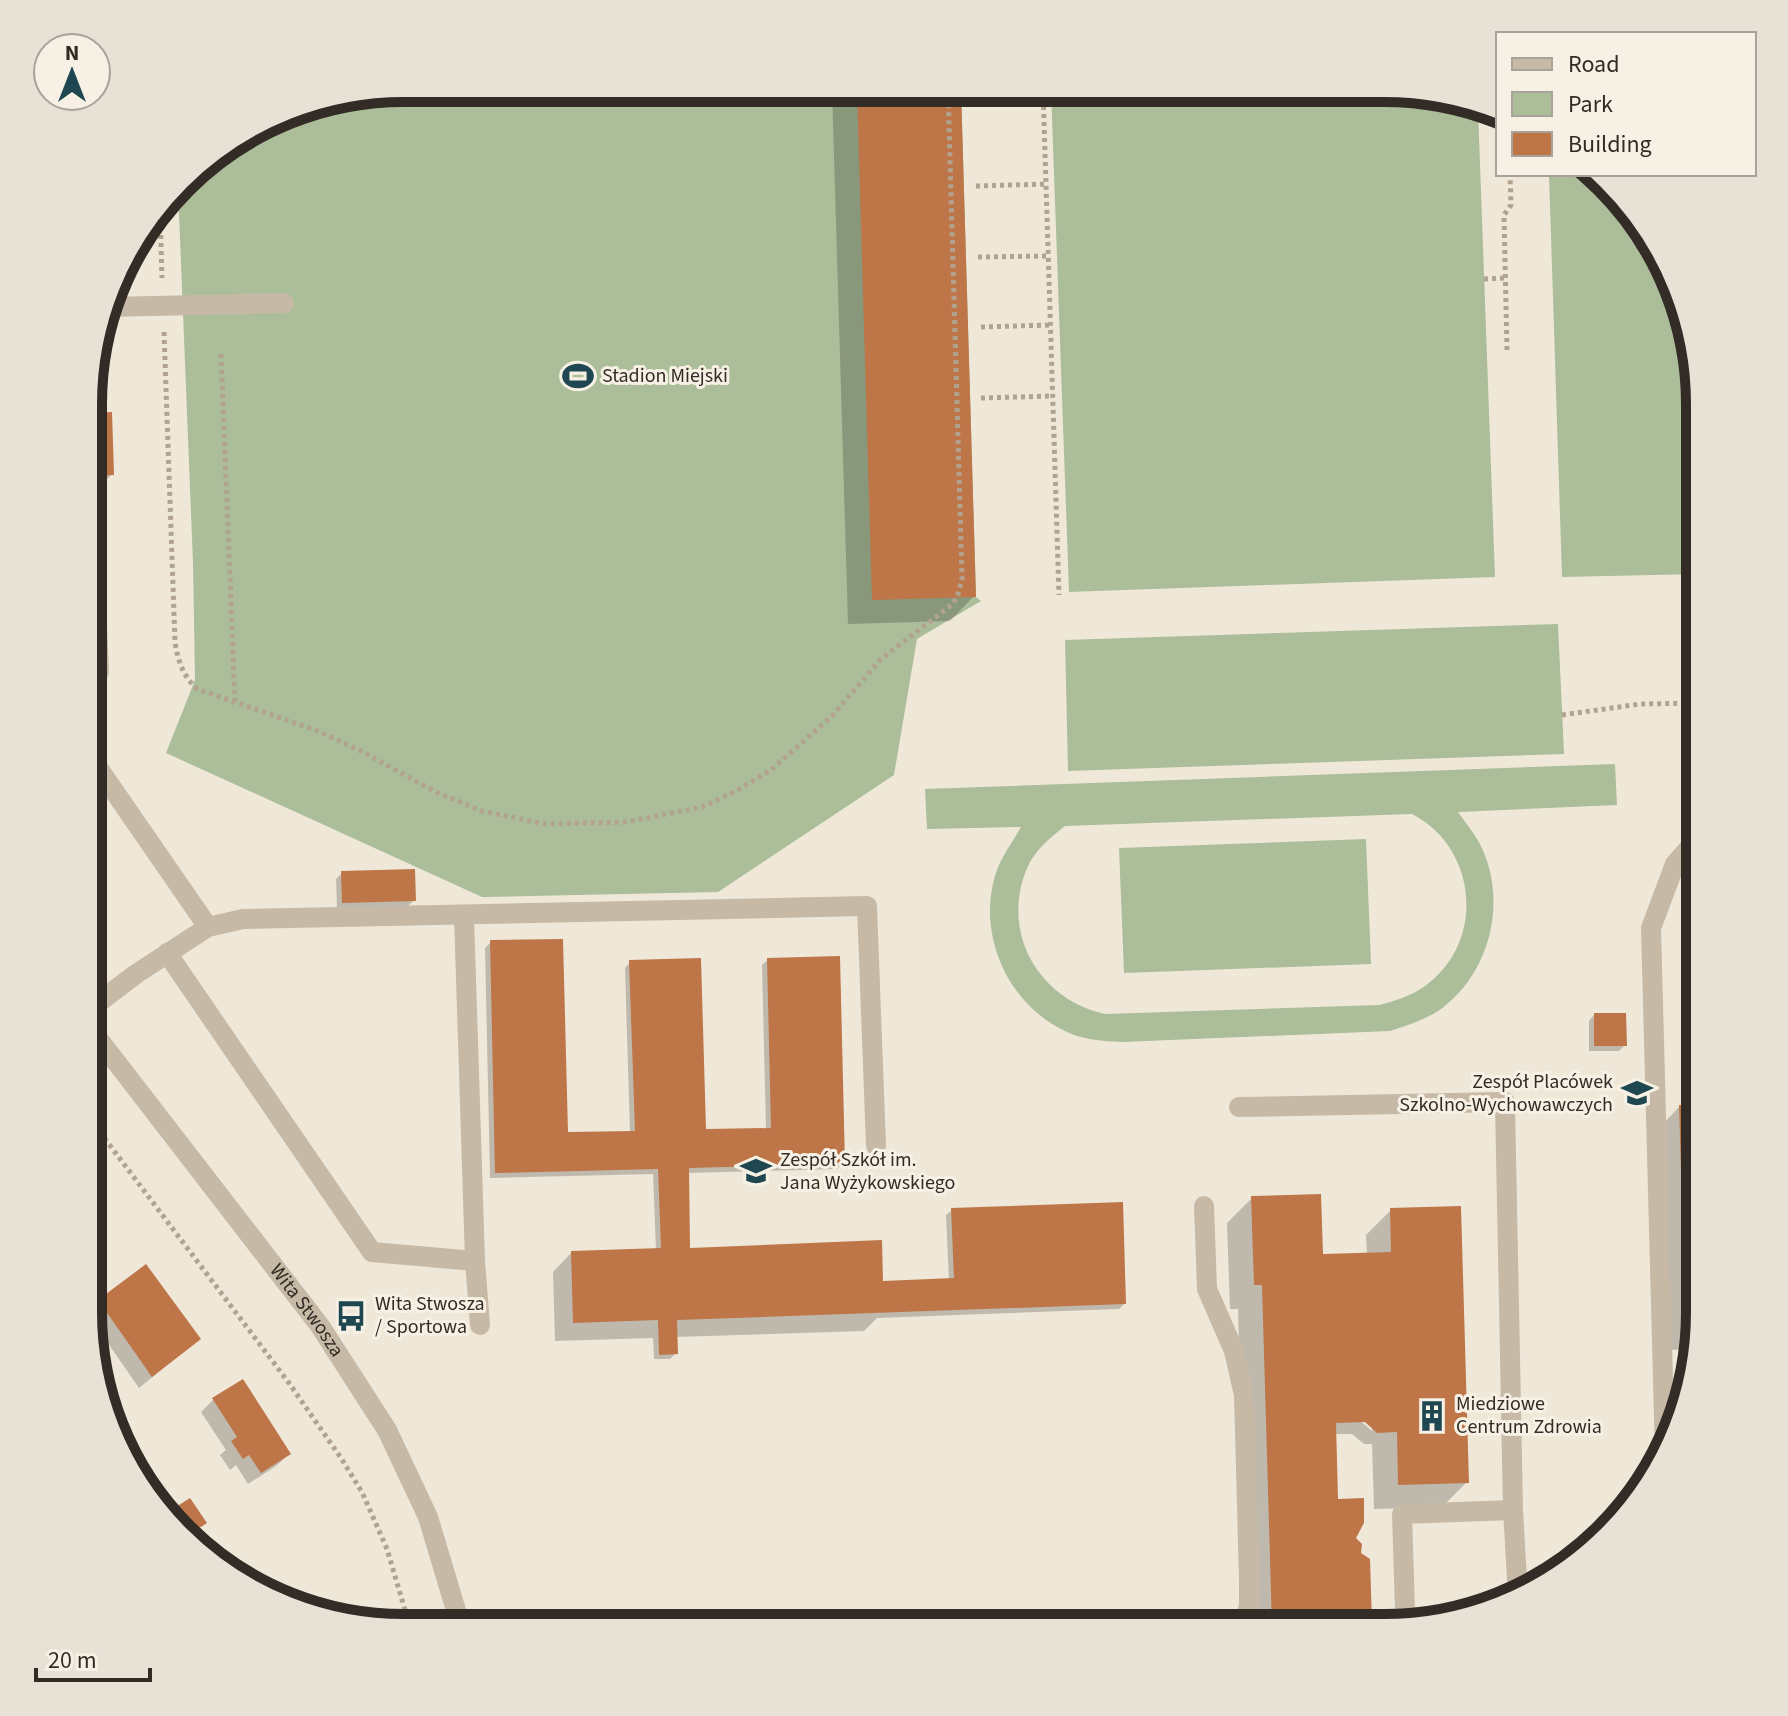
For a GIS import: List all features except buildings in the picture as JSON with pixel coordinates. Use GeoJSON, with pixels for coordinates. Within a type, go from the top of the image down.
{"type":"FeatureCollection","features":[{"type":"Feature","properties":{"kind":"street"},"geometry":{"type":"LineString","coordinates":[[118,307],[284,303]]}},
{"type":"Feature","properties":{"kind":"street"},"geometry":{"type":"LineString","coordinates":[[102,773],[208,927]]}},
{"type":"Feature","properties":{"kind":"street"},"geometry":{"type":"LineString","coordinates":[[1664,1424],[1651,928],[1675,864],[1686,851]]}},
{"type":"Feature","properties":{"kind":"street"},"geometry":{"type":"LineString","coordinates":[[102,1000],[208,927],[243,919],[867,906],[876,1146]]}},
{"type":"Feature","properties":{"kind":"street"},"geometry":{"type":"LineString","coordinates":[[464,916],[475,1261],[480,1325]]}},
{"type":"Feature","properties":{"kind":"street"},"geometry":{"type":"LineString","coordinates":[[167,953],[372,1252],[475,1261]]}},
{"type":"Feature","properties":{"kind":"street","name":"Wita Stwosza"},"geometry":{"type":"LineString","coordinates":[[102,1044],[320,1326],[387,1430],[428,1517],[457,1614]]}},
{"type":"Feature","properties":{"kind":"street"},"geometry":{"type":"LineString","coordinates":[[1239,1107],[1505,1102],[1517,1583]]}},
{"type":"Feature","properties":{"kind":"street"},"geometry":{"type":"LineString","coordinates":[[1204,1206],[1207,1289],[1234,1351],[1244,1395],[1249,1580],[1247,1614]]}},
{"type":"Feature","properties":{"kind":"street"},"geometry":{"type":"LineString","coordinates":[[1405,1611],[1402,1514],[1513,1510]]}},
{"type":"Feature","properties":{"kind":"path"},"geometry":{"type":"LineString","coordinates":[[160,225],[177,656],[186,679],[197,689],[318,731],[436,792],[482,811],[544,824],[626,822],[702,807],[771,770],[832,716],[881,659],[957,598],[962,579],[948,102]]}},
{"type":"Feature","properties":{"kind":"path"},"geometry":{"type":"LineString","coordinates":[[1043,102],[1059,595]]}},
{"type":"Feature","properties":{"kind":"path"},"geometry":{"type":"LineString","coordinates":[[1507,350],[1504,215],[1511,205],[1510,176]]}},
{"type":"Feature","properties":{"kind":"path"},"geometry":{"type":"LineString","coordinates":[[976,186],[1046,184]]}},
{"type":"Feature","properties":{"kind":"path"},"geometry":{"type":"LineString","coordinates":[[978,257],[1048,256]]}},
{"type":"Feature","properties":{"kind":"path"},"geometry":{"type":"LineString","coordinates":[[1484,279],[1505,278]]}},
{"type":"Feature","properties":{"kind":"path"},"geometry":{"type":"LineString","coordinates":[[981,327],[1050,325]]}},
{"type":"Feature","properties":{"kind":"path"},"geometry":{"type":"LineString","coordinates":[[221,354],[235,702]]}},
{"type":"Feature","properties":{"kind":"path"},"geometry":{"type":"LineString","coordinates":[[981,398],[1053,396]]}},
{"type":"Feature","properties":{"kind":"path"},"geometry":{"type":"LineString","coordinates":[[1562,715],[1640,704],[1686,703]]}},
{"type":"Feature","properties":{"kind":"path"},"geometry":{"type":"LineString","coordinates":[[102,1135],[289,1383],[341,1458],[362,1492],[387,1549],[406,1614]]}},
{"type":"Feature","properties":{"kind":"green space","name":"Stadion Miejski"},"geometry":{"type":"Polygon","coordinates":[[[961,102],[976,597],[981,601],[917,639],[894,775],[718,892],[482,897],[166,753],[195,680],[179,203],[205,177],[236,153],[271,133],[307,118],[345,108],[385,103],[961,102]]]}},
{"type":"Feature","properties":{"kind":"green space"},"geometry":{"type":"Polygon","coordinates":[[[1051,102],[1384,102],[1443,108],[1478,117],[1495,577],[1069,592],[1051,102]]]}},
{"type":"Feature","properties":{"kind":"green space"},"geometry":{"type":"Polygon","coordinates":[[[1549,176],[1582,176],[1611,205],[1635,236],[1655,271],[1676,326],[1686,404],[1686,574],[1562,577],[1549,176]]]}},
{"type":"Feature","properties":{"kind":"green space"},"geometry":{"type":"Polygon","coordinates":[[[1558,624],[1564,754],[1068,771],[1065,640],[1558,624]]]}},
{"type":"Feature","properties":{"kind":"green space"},"geometry":{"type":"Polygon","coordinates":[[[1615,764],[1617,805],[1458,812],[1484,853],[1490,873],[1493,916],[1482,958],[1471,977],[1458,994],[1429,1016],[1390,1031],[1122,1042],[1080,1037],[1047,1020],[1029,1005],[1002,967],[990,922],[991,899],[997,869],[1021,827],[927,829],[925,789],[1615,764]],[[1412,814],[1065,826],[1049,839],[1028,866],[1020,890],[1018,914],[1022,937],[1030,959],[1061,994],[1081,1006],[1105,1014],[1379,1005],[1420,990],[1445,967],[1458,945],[1465,921],[1466,896],[1461,872],[1450,849],[1434,829],[1412,814]]]}},
{"type":"Feature","properties":{"kind":"green space"},"geometry":{"type":"Polygon","coordinates":[[[1366,839],[1371,964],[1124,973],[1119,848],[1366,839]]]}},
{"type":"Feature","properties":{"kind":"place","name":"Stadion Miejski"},"geometry":{"type":"Point","coordinates":[578,376]}},
{"type":"Feature","properties":{"kind":"place","name":"Zespół Placówek Szkolno-Wychowawczych"},"geometry":{"type":"Point","coordinates":[1637,1093]}},
{"type":"Feature","properties":{"kind":"place","name":"Zespół Szkół im. Jana Wyżykowskiego"},"geometry":{"type":"Point","coordinates":[756,1171]}},
{"type":"Feature","properties":{"kind":"place","name":"Wita Stwosza / Sportowa"},"geometry":{"type":"Point","coordinates":[351,1316]}},
{"type":"Feature","properties":{"kind":"place","name":"Miedziowe Centrum Zdrowia"},"geometry":{"type":"Point","coordinates":[1432,1416]}}]}
